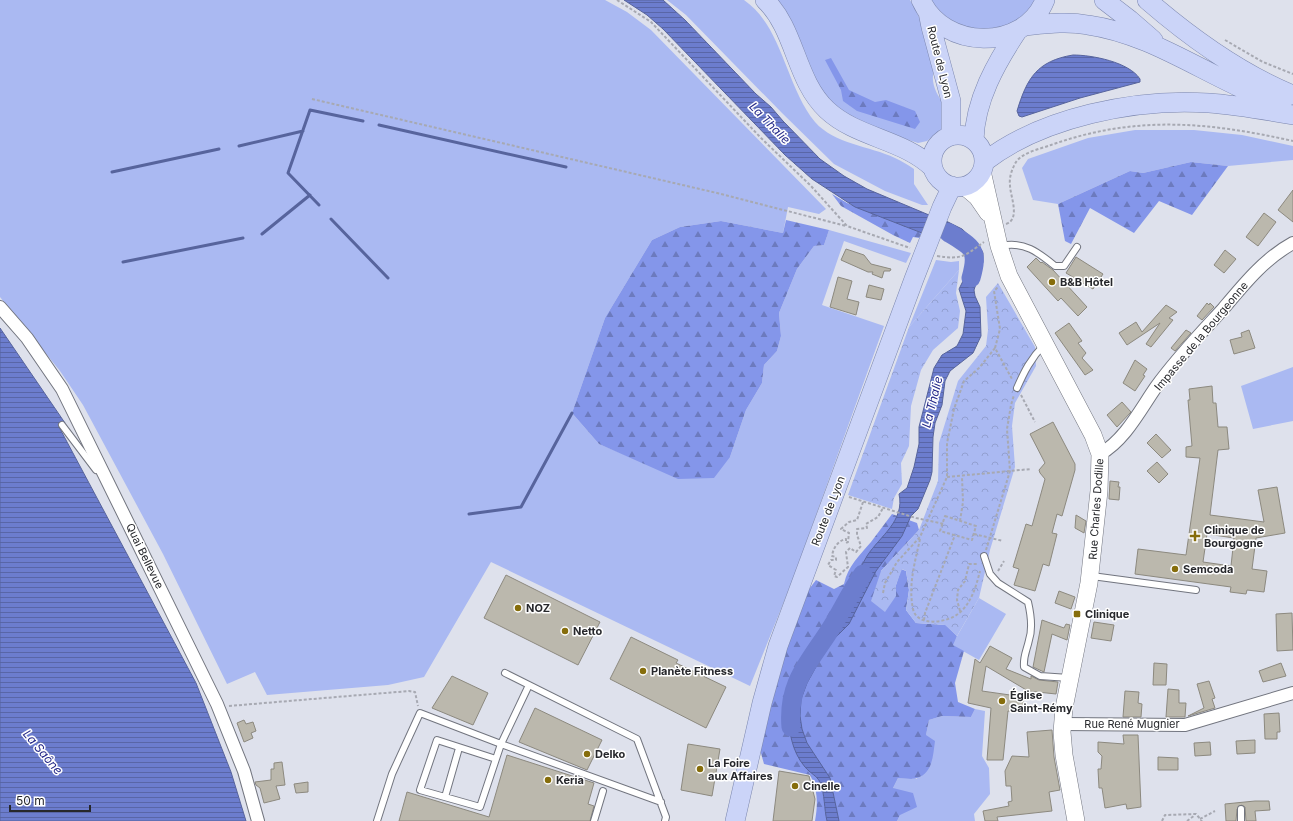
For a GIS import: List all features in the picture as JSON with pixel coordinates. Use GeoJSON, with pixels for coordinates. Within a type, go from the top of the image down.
{"type":"FeatureCollection","features":[{"type":"Feature","properties":{"kind":"main road"},"geometry":{"type":"LineString","coordinates":[[765,0],[781,19],[803,72],[826,110],[847,124],[914,153],[948,180],[975,180],[983,167],[1003,149],[1051,126],[1088,115],[1148,105],[1208,103],[1293,115]]}},
{"type":"Feature","properties":{"kind":"main road"},"geometry":{"type":"LineString","coordinates":[[974,140],[976,117],[993,69],[1021,28],[1035,15],[1045,0]]}},
{"type":"Feature","properties":{"kind":"main road"},"geometry":{"type":"LineString","coordinates":[[1104,0],[1160,46]]}},
{"type":"Feature","properties":{"kind":"main road"},"geometry":{"type":"LineString","coordinates":[[1146,0],[1181,28],[1224,59],[1260,81],[1293,95]]}},
{"type":"Feature","properties":{"kind":"main road"},"geometry":{"type":"LineString","coordinates":[[925,6],[938,22],[963,36],[991,39],[1005,36],[1021,28],[1069,23],[1088,24],[1120,32],[1160,46],[1238,87],[1293,108]]}},
{"type":"Feature","properties":{"kind":"main road","name":"Route de Lyon"},"geometry":{"type":"LineString","coordinates":[[925,6],[950,96],[951,136]]}},
{"type":"Feature","properties":{"kind":"main road"},"geometry":{"type":"LineString","coordinates":[[948,180],[933,154],[935,148],[945,138],[951,136],[967,136],[974,140],[980,146],[983,167]]}},
{"type":"Feature","properties":{"kind":"main road","name":"Rue Charles Dodille"},"geometry":{"type":"LineString","coordinates":[[983,167],[999,246],[1009,276],[1093,435],[1100,454],[1099,491],[1090,576],[1070,678],[1063,724],[1064,755],[1076,821]]}},
{"type":"Feature","properties":{"kind":"main road","name":"Route de Lyon"},"geometry":{"type":"LineString","coordinates":[[735,821],[762,703],[778,646],[941,209],[948,180]]}},
{"type":"Feature","properties":{"kind":"main road","name":"Rue Charles Dodille"},"geometry":{"type":"LineString","coordinates":[[948,180],[977,197],[994,222]]}},
{"type":"Feature","properties":{"kind":"street","name":"Impasse de la Bourgeonne"},"geometry":{"type":"LineString","coordinates":[[1100,454],[1114,443],[1137,418],[1156,387],[1179,358],[1252,275],[1270,258],[1293,242]]}},
{"type":"Feature","properties":{"kind":"street","name":"Quai Bellevue"},"geometry":{"type":"LineString","coordinates":[[0,307],[27,338],[62,389],[219,708],[244,771],[258,821]]}},
{"type":"Feature","properties":{"kind":"street","name":"Rue René Mugnier"},"geometry":{"type":"LineString","coordinates":[[1063,724],[1185,725],[1293,693]]}},
{"type":"Feature","properties":{"kind":"lane"},"geometry":{"type":"LineString","coordinates":[[999,246],[1027,246],[1055,266],[1064,266],[1077,247]]}},
{"type":"Feature","properties":{"kind":"lane"},"geometry":{"type":"LineString","coordinates":[[1017,388],[1028,364],[1045,344]]}},
{"type":"Feature","properties":{"kind":"lane"},"geometry":{"type":"LineString","coordinates":[[62,425],[92,464],[146,557]]}},
{"type":"Feature","properties":{"kind":"lane"},"geometry":{"type":"LineString","coordinates":[[984,556],[990,574],[998,583],[1028,602],[1032,619],[1030,639],[1023,657],[1024,667],[1040,676],[1070,678]]}},
{"type":"Feature","properties":{"kind":"lane"},"geometry":{"type":"LineString","coordinates":[[1090,576],[1196,590]]}},
{"type":"Feature","properties":{"kind":"lane"},"geometry":{"type":"LineString","coordinates":[[505,673],[637,739],[666,816],[665,821]]}},
{"type":"Feature","properties":{"kind":"lane"},"geometry":{"type":"LineString","coordinates":[[496,759],[437,740],[420,790],[480,807],[496,759],[501,744],[529,685]]}},
{"type":"Feature","properties":{"kind":"lane"},"geometry":{"type":"LineString","coordinates":[[377,821],[392,774],[420,713],[660,802]]}},
{"type":"Feature","properties":{"kind":"lane"},"geometry":{"type":"LineString","coordinates":[[445,797],[459,748]]}},
{"type":"Feature","properties":{"kind":"lane"},"geometry":{"type":"LineString","coordinates":[[594,821],[603,791]]}},
{"type":"Feature","properties":{"kind":"lane"},"geometry":{"type":"LineString","coordinates":[[1241,809],[1241,821]]}},
{"type":"Feature","properties":{"kind":"path"},"geometry":{"type":"LineString","coordinates":[[617,0],[651,22],[761,138],[811,186],[847,226]]}},
{"type":"Feature","properties":{"kind":"path"},"geometry":{"type":"LineString","coordinates":[[1220,37],[1263,62],[1293,74]]}},
{"type":"Feature","properties":{"kind":"path"},"geometry":{"type":"LineString","coordinates":[[312,99],[717,193],[847,226],[926,248],[955,259],[962,257],[982,243]]}},
{"type":"Feature","properties":{"kind":"path"},"geometry":{"type":"LineString","coordinates":[[994,222],[1010,222],[1013,218],[1014,212],[1010,178],[1017,161],[1024,156],[1062,141],[1115,129],[1161,124],[1191,124],[1241,130],[1293,142]]}},
{"type":"Feature","properties":{"kind":"path"},"geometry":{"type":"LineString","coordinates":[[882,593],[885,583],[897,562],[920,537],[948,477],[947,443],[954,409],[964,381],[979,368],[995,348],[1000,329],[994,291],[1009,276]]}},
{"type":"Feature","properties":{"kind":"path"},"geometry":{"type":"LineString","coordinates":[[995,348],[1035,422]]}},
{"type":"Feature","properties":{"kind":"path"},"geometry":{"type":"LineString","coordinates":[[984,556],[1010,471],[1007,429],[1011,405],[1017,388]]}},
{"type":"Feature","properties":{"kind":"path"},"geometry":{"type":"LineString","coordinates":[[948,477],[962,477],[1031,469]]}},
{"type":"Feature","properties":{"kind":"path"},"geometry":{"type":"LineString","coordinates":[[960,521],[963,502],[962,477]]}},
{"type":"Feature","properties":{"kind":"path"},"geometry":{"type":"LineString","coordinates":[[848,497],[916,518],[944,524]]}},
{"type":"Feature","properties":{"kind":"path"},"geometry":{"type":"LineString","coordinates":[[863,502],[857,520],[849,522],[841,529],[849,533],[848,542],[846,543],[846,539],[843,540],[833,548],[832,556],[836,557],[836,560],[831,560],[828,564],[836,570],[834,576],[837,577],[848,567],[846,552],[850,548],[856,552],[861,546],[857,535],[857,529],[867,528],[866,524],[878,517],[883,508]]}},
{"type":"Feature","properties":{"kind":"path"},"geometry":{"type":"LineString","coordinates":[[945,516],[976,526],[972,540],[940,531],[944,524],[945,516]]}},
{"type":"Feature","properties":{"kind":"path"},"geometry":{"type":"LineString","coordinates":[[974,534],[1003,541]]}},
{"type":"Feature","properties":{"kind":"path"},"geometry":{"type":"LineString","coordinates":[[924,620],[925,613],[955,535]]}},
{"type":"Feature","properties":{"kind":"path"},"geometry":{"type":"LineString","coordinates":[[920,537],[912,575],[913,610],[921,619],[930,622],[957,615],[969,601],[977,583],[981,565],[976,563],[969,564],[965,581],[958,590],[957,600],[960,611]]}},
{"type":"Feature","properties":{"kind":"path"},"geometry":{"type":"LineString","coordinates":[[219,708],[235,704],[409,691],[415,692],[417,695],[420,713]]}},
{"type":"Feature","properties":{"kind":"path"},"geometry":{"type":"LineString","coordinates":[[1196,814],[1201,820],[1215,811]]}},
{"type":"Feature","properties":{"kind":"path"},"geometry":{"type":"LineString","coordinates":[[1162,821],[1166,815],[1196,814]]}},
{"type":"Feature","properties":{"kind":"path"},"geometry":{"type":"LineString","coordinates":[[1187,821],[1196,814]]}},
{"type":"Feature","properties":{"kind":"green space"},"geometry":{"type":"Polygon","coordinates":[[[0,0],[605,0],[627,12],[651,30],[826,209],[819,214],[788,207],[783,233],[721,221],[680,227],[652,240],[605,318],[572,413],[599,444],[637,460],[730,457],[746,410],[762,383],[764,365],[777,351],[781,336],[779,313],[797,269],[814,246],[824,245],[829,230],[911,253],[906,263],[844,241],[822,305],[884,326],[793,579],[750,686],[491,562],[424,677],[388,685],[267,695],[255,672],[227,684],[163,554],[83,405],[60,371],[0,297],[0,0]]]}},
{"type":"Feature","properties":{"kind":"green space"},"geometry":{"type":"Polygon","coordinates":[[[667,0],[744,0],[757,11],[767,25],[776,41],[797,91],[815,122],[832,135],[842,140],[900,160],[914,169],[914,184],[928,205],[922,205],[885,191],[834,164],[686,15],[667,0]]]}},
{"type":"Feature","properties":{"kind":"green space"},"geometry":{"type":"Polygon","coordinates":[[[773,0],[910,0],[919,16],[925,34],[934,71],[933,80],[935,89],[945,105],[944,127],[927,141],[918,143],[857,123],[826,101],[773,0]]]}},
{"type":"Feature","properties":{"kind":"green space"},"geometry":{"type":"Polygon","coordinates":[[[929,0],[1035,0],[1032,6],[1020,18],[1008,25],[979,31],[946,19],[929,0]]]}},
{"type":"Feature","properties":{"kind":"green space"},"geometry":{"type":"Polygon","coordinates":[[[831,58],[849,90],[875,102],[886,100],[915,111],[920,122],[915,129],[857,111],[843,101],[841,90],[825,60],[831,58]]]}},
{"type":"Feature","properties":{"kind":"green space"},"geometry":{"type":"Polygon","coordinates":[[[1135,130],[1194,130],[1242,135],[1293,146],[1293,160],[1228,166],[1191,162],[1143,173],[1130,171],[1058,204],[1033,200],[1022,168],[1028,159],[1088,138],[1135,130]]]}},
{"type":"Feature","properties":{"kind":"green space"},"geometry":{"type":"Polygon","coordinates":[[[1191,162],[1228,166],[1192,215],[1159,201],[1134,233],[1090,208],[1071,244],[1065,241],[1058,204],[1130,171],[1143,173],[1191,162]]]}},
{"type":"Feature","properties":{"kind":"green space"},"geometry":{"type":"Polygon","coordinates":[[[832,194],[847,203],[922,233],[919,238],[913,237],[910,243],[841,206],[832,194]]]}},
{"type":"Feature","properties":{"kind":"green space"},"geometry":{"type":"Polygon","coordinates":[[[786,220],[829,230],[824,245],[814,246],[797,269],[779,313],[781,336],[777,351],[764,365],[762,383],[746,410],[730,457],[714,478],[678,479],[599,444],[572,413],[605,318],[652,240],[680,227],[721,221],[783,233],[786,220]]]}},
{"type":"Feature","properties":{"kind":"green space"},"geometry":{"type":"Polygon","coordinates":[[[936,260],[951,262],[959,261],[959,270],[909,327],[936,260]]]}},
{"type":"Feature","properties":{"kind":"green space"},"geometry":{"type":"Polygon","coordinates":[[[959,270],[956,293],[960,311],[958,328],[933,350],[921,370],[911,406],[909,446],[901,463],[902,484],[894,498],[892,509],[848,495],[909,327],[959,270]]]}},
{"type":"Feature","properties":{"kind":"green space"},"geometry":{"type":"Polygon","coordinates":[[[998,283],[1035,347],[1036,366],[1015,403],[1012,426],[1015,467],[990,550],[979,598],[957,636],[945,625],[916,623],[906,610],[909,590],[906,571],[902,569],[896,585],[896,596],[885,612],[871,601],[881,571],[919,530],[938,481],[939,443],[958,381],[986,346],[988,330],[986,297],[998,283]]]}},
{"type":"Feature","properties":{"kind":"green space"},"geometry":{"type":"Polygon","coordinates":[[[1293,367],[1293,421],[1253,429],[1241,386],[1293,367]]]}},
{"type":"Feature","properties":{"kind":"green space"},"geometry":{"type":"Polygon","coordinates":[[[892,514],[917,523],[919,530],[881,571],[896,596],[896,585],[901,569],[906,571],[909,590],[906,610],[916,623],[946,625],[957,636],[953,645],[964,651],[955,683],[958,702],[975,709],[971,717],[942,716],[929,720],[926,735],[935,741],[933,758],[929,768],[922,776],[915,779],[898,778],[893,788],[913,793],[917,807],[900,815],[897,821],[815,821],[817,797],[815,786],[810,775],[764,764],[759,746],[771,697],[803,597],[816,580],[834,589],[844,584],[848,572],[854,562],[892,514]]]}},
{"type":"Feature","properties":{"kind":"green space"},"geometry":{"type":"Polygon","coordinates":[[[979,598],[1006,614],[979,660],[952,645],[979,598]]]}},
{"type":"Feature","properties":{"kind":"green space"},"geometry":{"type":"Polygon","coordinates":[[[975,709],[985,711],[982,756],[989,768],[990,794],[974,814],[975,821],[897,821],[900,815],[893,788],[898,778],[917,779],[929,720],[942,716],[971,717],[975,709]]]}},
{"type":"Feature","properties":{"kind":"water"},"geometry":{"type":"Polygon","coordinates":[[[624,0],[663,0],[685,20],[756,94],[771,107],[820,159],[844,176],[867,189],[929,215],[922,233],[855,207],[812,179],[785,155],[663,29],[647,15],[624,0]]]}},
{"type":"Feature","properties":{"kind":"water"},"geometry":{"type":"Polygon","coordinates":[[[1073,55],[1090,56],[1119,64],[1135,73],[1140,79],[1140,82],[1080,98],[1022,117],[1019,116],[1017,111],[1021,99],[1025,89],[1035,73],[1050,62],[1073,55]]]}},
{"type":"Feature","properties":{"kind":"water"},"geometry":{"type":"Polygon","coordinates":[[[946,221],[962,229],[976,242],[966,251],[958,244],[940,237],[946,221]]]}},
{"type":"Feature","properties":{"kind":"water"},"geometry":{"type":"Polygon","coordinates":[[[981,249],[983,253],[983,262],[974,290],[980,307],[981,336],[973,353],[950,371],[945,381],[942,405],[935,423],[932,472],[930,480],[918,509],[911,516],[902,536],[876,571],[849,624],[831,642],[822,656],[807,683],[801,699],[800,716],[802,729],[807,743],[830,778],[839,821],[827,821],[823,791],[820,782],[807,769],[794,748],[790,733],[790,702],[800,672],[811,652],[821,636],[840,613],[867,556],[895,520],[900,504],[899,494],[907,488],[914,467],[919,444],[919,427],[934,368],[942,355],[957,346],[963,334],[966,311],[959,289],[966,275],[970,257],[981,249]]]}},
{"type":"Feature","properties":{"kind":"water","name":"La Saône"},"geometry":{"type":"Polygon","coordinates":[[[0,328],[65,423],[59,427],[196,683],[231,772],[246,821],[0,821],[0,328]]]}},
{"type":"Feature","properties":{"kind":"building"},"geometry":{"type":"Polygon","coordinates":[[[1293,190],[1293,222],[1278,210],[1293,190]]]}},
{"type":"Feature","properties":{"kind":"building"},"geometry":{"type":"Polygon","coordinates":[[[1264,213],[1276,222],[1258,246],[1246,237],[1264,213]]]}},
{"type":"Feature","properties":{"kind":"building"},"geometry":{"type":"Polygon","coordinates":[[[846,249],[864,255],[871,264],[891,269],[890,271],[884,271],[882,278],[872,274],[873,272],[868,272],[841,260],[846,249]]]}},
{"type":"Feature","properties":{"kind":"building"},"geometry":{"type":"Polygon","coordinates":[[[1225,250],[1236,259],[1224,273],[1214,265],[1225,250]]]}},
{"type":"Feature","properties":{"kind":"building"},"geometry":{"type":"Polygon","coordinates":[[[1076,257],[1103,274],[1093,289],[1066,273],[1076,257]]]}},
{"type":"Feature","properties":{"kind":"building","name":"B&B Hôtel"},"geometry":{"type":"Polygon","coordinates":[[[1036,258],[1041,263],[1042,262],[1053,270],[1087,307],[1078,316],[1061,298],[1058,301],[1027,267],[1036,258]]]}},
{"type":"Feature","properties":{"kind":"building"},"geometry":{"type":"Polygon","coordinates":[[[838,277],[852,281],[847,299],[859,302],[856,315],[830,307],[838,277]]]}},
{"type":"Feature","properties":{"kind":"building"},"geometry":{"type":"Polygon","coordinates":[[[869,285],[884,289],[881,300],[866,297],[869,285]]]}},
{"type":"Feature","properties":{"kind":"building"},"geometry":{"type":"Polygon","coordinates":[[[1207,303],[1209,305],[1210,303],[1214,307],[1202,320],[1197,316],[1207,303]]]}},
{"type":"Feature","properties":{"kind":"building"},"geometry":{"type":"Polygon","coordinates":[[[1166,305],[1177,312],[1169,318],[1173,320],[1151,347],[1146,344],[1160,323],[1127,345],[1119,333],[1136,322],[1142,332],[1166,305]]]}},
{"type":"Feature","properties":{"kind":"building"},"geometry":{"type":"Polygon","coordinates":[[[1069,323],[1082,341],[1078,343],[1086,353],[1082,358],[1093,370],[1085,375],[1055,333],[1069,323]]]}},
{"type":"Feature","properties":{"kind":"building"},"geometry":{"type":"Polygon","coordinates":[[[1186,330],[1191,333],[1175,351],[1171,348],[1186,330]]]}},
{"type":"Feature","properties":{"kind":"building"},"geometry":{"type":"Polygon","coordinates":[[[1249,330],[1255,348],[1234,354],[1230,340],[1242,337],[1241,333],[1249,330]]]}},
{"type":"Feature","properties":{"kind":"building"},"geometry":{"type":"Polygon","coordinates":[[[1135,360],[1147,369],[1143,375],[1145,376],[1135,391],[1123,383],[1135,360]]]}},
{"type":"Feature","properties":{"kind":"building"},"geometry":{"type":"Polygon","coordinates":[[[1212,386],[1213,403],[1216,403],[1218,427],[1227,427],[1229,449],[1218,450],[1210,515],[1264,522],[1258,490],[1277,487],[1285,533],[1256,538],[1252,569],[1267,571],[1264,592],[1247,590],[1246,594],[1230,592],[1231,587],[1135,574],[1138,549],[1186,555],[1200,458],[1186,457],[1186,447],[1192,446],[1188,400],[1190,400],[1189,389],[1212,386]],[[1207,534],[1203,562],[1231,566],[1234,538],[1207,534]]]}},
{"type":"Feature","properties":{"kind":"building"},"geometry":{"type":"Polygon","coordinates":[[[1122,402],[1131,412],[1117,427],[1107,415],[1122,402]]]}},
{"type":"Feature","properties":{"kind":"building"},"geometry":{"type":"Polygon","coordinates":[[[1053,422],[1075,464],[1075,470],[1062,516],[1057,514],[1052,533],[1057,534],[1049,566],[1043,564],[1035,591],[1014,585],[1019,569],[1013,567],[1026,524],[1032,526],[1045,479],[1039,470],[1045,463],[1030,434],[1053,422]]]}},
{"type":"Feature","properties":{"kind":"building"},"geometry":{"type":"Polygon","coordinates":[[[1156,434],[1171,450],[1162,458],[1147,443],[1156,434]]]}},
{"type":"Feature","properties":{"kind":"building"},"geometry":{"type":"Polygon","coordinates":[[[1157,462],[1168,474],[1159,483],[1147,471],[1157,462]]]}},
{"type":"Feature","properties":{"kind":"building"},"geometry":{"type":"Polygon","coordinates":[[[1110,481],[1119,482],[1119,500],[1109,499],[1110,481]]]}},
{"type":"Feature","properties":{"kind":"building"},"geometry":{"type":"Polygon","coordinates":[[[1076,515],[1086,521],[1084,533],[1075,528],[1076,515]]]}},
{"type":"Feature","properties":{"kind":"building"},"geometry":{"type":"Polygon","coordinates":[[[506,575],[600,622],[578,665],[484,618],[506,575]]]}},
{"type":"Feature","properties":{"kind":"building"},"geometry":{"type":"Polygon","coordinates":[[[1059,591],[1075,597],[1071,609],[1055,603],[1059,591]]]}},
{"type":"Feature","properties":{"kind":"building"},"geometry":{"type":"Polygon","coordinates":[[[1292,613],[1293,650],[1277,651],[1276,614],[1292,613]]]}},
{"type":"Feature","properties":{"kind":"building"},"geometry":{"type":"Polygon","coordinates":[[[1042,620],[1064,628],[1066,624],[1070,625],[1067,640],[1052,634],[1044,672],[1033,667],[1042,620]]]}},
{"type":"Feature","properties":{"kind":"building"},"geometry":{"type":"Polygon","coordinates":[[[1094,622],[1114,625],[1111,641],[1091,638],[1094,622]]]}},
{"type":"Feature","properties":{"kind":"building"},"geometry":{"type":"Polygon","coordinates":[[[631,637],[678,660],[676,663],[726,687],[706,728],[610,679],[631,637]]]}},
{"type":"Feature","properties":{"kind":"building"},"geometry":{"type":"Polygon","coordinates":[[[990,646],[1012,658],[1006,669],[1031,679],[1031,676],[1039,680],[1058,682],[1056,694],[1028,691],[986,666],[982,691],[1024,697],[1022,713],[1008,711],[1003,760],[987,760],[991,708],[968,703],[975,659],[980,663],[990,646]]]}},
{"type":"Feature","properties":{"kind":"building"},"geometry":{"type":"Polygon","coordinates":[[[1154,663],[1167,664],[1166,685],[1153,685],[1154,663]]]}},
{"type":"Feature","properties":{"kind":"building"},"geometry":{"type":"Polygon","coordinates":[[[1281,663],[1286,676],[1263,682],[1259,671],[1281,663]]]}},
{"type":"Feature","properties":{"kind":"building"},"geometry":{"type":"Polygon","coordinates":[[[452,676],[488,693],[473,725],[432,708],[452,676]]]}},
{"type":"Feature","properties":{"kind":"building"},"geometry":{"type":"Polygon","coordinates":[[[1209,681],[1215,698],[1212,699],[1215,708],[1188,716],[1204,708],[1197,684],[1209,681]]]}},
{"type":"Feature","properties":{"kind":"building"},"geometry":{"type":"Polygon","coordinates":[[[1168,689],[1179,690],[1179,703],[1186,703],[1185,717],[1166,717],[1168,689]]]}},
{"type":"Feature","properties":{"kind":"building"},"geometry":{"type":"Polygon","coordinates":[[[1125,691],[1139,692],[1138,703],[1142,704],[1141,717],[1123,717],[1125,691]]]}},
{"type":"Feature","properties":{"kind":"building"},"geometry":{"type":"Polygon","coordinates":[[[535,708],[602,740],[587,770],[519,742],[535,708]]]}},
{"type":"Feature","properties":{"kind":"building"},"geometry":{"type":"Polygon","coordinates":[[[1279,713],[1280,732],[1277,732],[1277,739],[1265,739],[1264,714],[1279,713]]]}},
{"type":"Feature","properties":{"kind":"building"},"geometry":{"type":"Polygon","coordinates":[[[244,720],[246,724],[253,722],[256,731],[251,733],[253,738],[244,742],[237,723],[244,720]]]}},
{"type":"Feature","properties":{"kind":"building"},"geometry":{"type":"Polygon","coordinates":[[[1052,730],[1054,757],[1060,790],[1049,792],[1052,811],[997,817],[998,821],[985,821],[983,811],[1009,806],[1008,802],[1012,801],[1011,786],[1006,786],[1005,771],[1012,756],[1029,757],[1027,732],[1052,730]]]}},
{"type":"Feature","properties":{"kind":"building"},"geometry":{"type":"Polygon","coordinates":[[[1123,735],[1138,735],[1141,807],[1127,809],[1126,804],[1105,808],[1102,788],[1099,788],[1098,769],[1101,769],[1102,756],[1098,752],[1098,742],[1124,744],[1123,735]]]}},
{"type":"Feature","properties":{"kind":"building"},"geometry":{"type":"Polygon","coordinates":[[[1255,740],[1255,753],[1237,754],[1236,741],[1255,740]]]}},
{"type":"Feature","properties":{"kind":"building"},"geometry":{"type":"Polygon","coordinates":[[[1210,742],[1211,755],[1195,756],[1194,743],[1210,742]]]}},
{"type":"Feature","properties":{"kind":"building","name":"La Foire aux Affaires"},"geometry":{"type":"Polygon","coordinates":[[[688,744],[720,749],[712,796],[681,790],[688,744]]]}},
{"type":"Feature","properties":{"kind":"building"},"geometry":{"type":"Polygon","coordinates":[[[507,755],[594,783],[588,804],[594,806],[590,821],[399,821],[407,792],[489,817],[507,755]]]}},
{"type":"Feature","properties":{"kind":"building"},"geometry":{"type":"Polygon","coordinates":[[[1158,757],[1178,758],[1178,770],[1158,770],[1158,757]]]}},
{"type":"Feature","properties":{"kind":"building"},"geometry":{"type":"Polygon","coordinates":[[[282,762],[285,785],[276,786],[280,799],[264,803],[260,788],[255,782],[271,780],[271,769],[274,769],[274,763],[282,762]]]}},
{"type":"Feature","properties":{"kind":"building","name":"Cinelle"},"geometry":{"type":"Polygon","coordinates":[[[779,771],[809,776],[815,799],[812,821],[773,821],[779,771]]]}},
{"type":"Feature","properties":{"kind":"building"},"geometry":{"type":"Polygon","coordinates":[[[308,782],[308,792],[296,793],[294,784],[308,782]]]}},
{"type":"Feature","properties":{"kind":"building"},"geometry":{"type":"Polygon","coordinates":[[[1269,801],[1270,810],[1255,811],[1256,821],[1246,821],[1245,807],[1241,805],[1237,809],[1236,821],[1226,821],[1225,804],[1269,801]]]}},
{"type":"Feature","properties":{"kind":"waterway"},"geometry":{"type":"LineString","coordinates":[[319,205],[288,173],[310,110],[363,121]]}},
{"type":"Feature","properties":{"kind":"waterway"},"geometry":{"type":"LineString","coordinates":[[379,125],[566,167]]}},
{"type":"Feature","properties":{"kind":"waterway"},"geometry":{"type":"LineString","coordinates":[[239,146],[303,131]]}},
{"type":"Feature","properties":{"kind":"waterway"},"geometry":{"type":"LineString","coordinates":[[112,172],[219,149]]}},
{"type":"Feature","properties":{"kind":"waterway"},"geometry":{"type":"LineString","coordinates":[[262,234],[310,195]]}},
{"type":"Feature","properties":{"kind":"waterway"},"geometry":{"type":"LineString","coordinates":[[331,219],[388,278]]}},
{"type":"Feature","properties":{"kind":"waterway","name":"La Thalie"},"geometry":{"type":"LineString","coordinates":[[949,233],[964,242],[972,250],[974,261],[971,278]]}},
{"type":"Feature","properties":{"kind":"waterway"},"geometry":{"type":"LineString","coordinates":[[123,262],[243,238]]}},
{"type":"Feature","properties":{"kind":"waterway"},"geometry":{"type":"LineString","coordinates":[[469,514],[521,507],[572,413]]}},
{"type":"Feature","properties":{"kind":"waterway","name":"La Thalie"},"geometry":{"type":"LineString","coordinates":[[791,727],[793,697],[802,672],[833,625],[863,574]]}},
{"type":"Feature","properties":{"kind":"place","name":"B&B Hôtel"},"geometry":{"type":"Point","coordinates":[1052,282]}},
{"type":"Feature","properties":{"kind":"place","name":"Clinique de Bourgogne"},"geometry":{"type":"Point","coordinates":[1195,536]}},
{"type":"Feature","properties":{"kind":"place","name":"Semcoda"},"geometry":{"type":"Point","coordinates":[1175,569]}},
{"type":"Feature","properties":{"kind":"place","name":"NOZ"},"geometry":{"type":"Point","coordinates":[518,608]}},
{"type":"Feature","properties":{"kind":"place","name":"Clinique"},"geometry":{"type":"Point","coordinates":[1077,614]}},
{"type":"Feature","properties":{"kind":"place","name":"Netto"},"geometry":{"type":"Point","coordinates":[565,631]}},
{"type":"Feature","properties":{"kind":"place","name":"Planète Fitness"},"geometry":{"type":"Point","coordinates":[643,671]}},
{"type":"Feature","properties":{"kind":"place","name":"Église Saint-Rémy"},"geometry":{"type":"Point","coordinates":[1002,701]}},
{"type":"Feature","properties":{"kind":"place","name":"Delko"},"geometry":{"type":"Point","coordinates":[587,754]}},
{"type":"Feature","properties":{"kind":"place","name":"La Foire aux Affaires"},"geometry":{"type":"Point","coordinates":[700,769]}},
{"type":"Feature","properties":{"kind":"place","name":"Keria"},"geometry":{"type":"Point","coordinates":[548,780]}},
{"type":"Feature","properties":{"kind":"place","name":"Cinelle"},"geometry":{"type":"Point","coordinates":[795,786]}}]}
